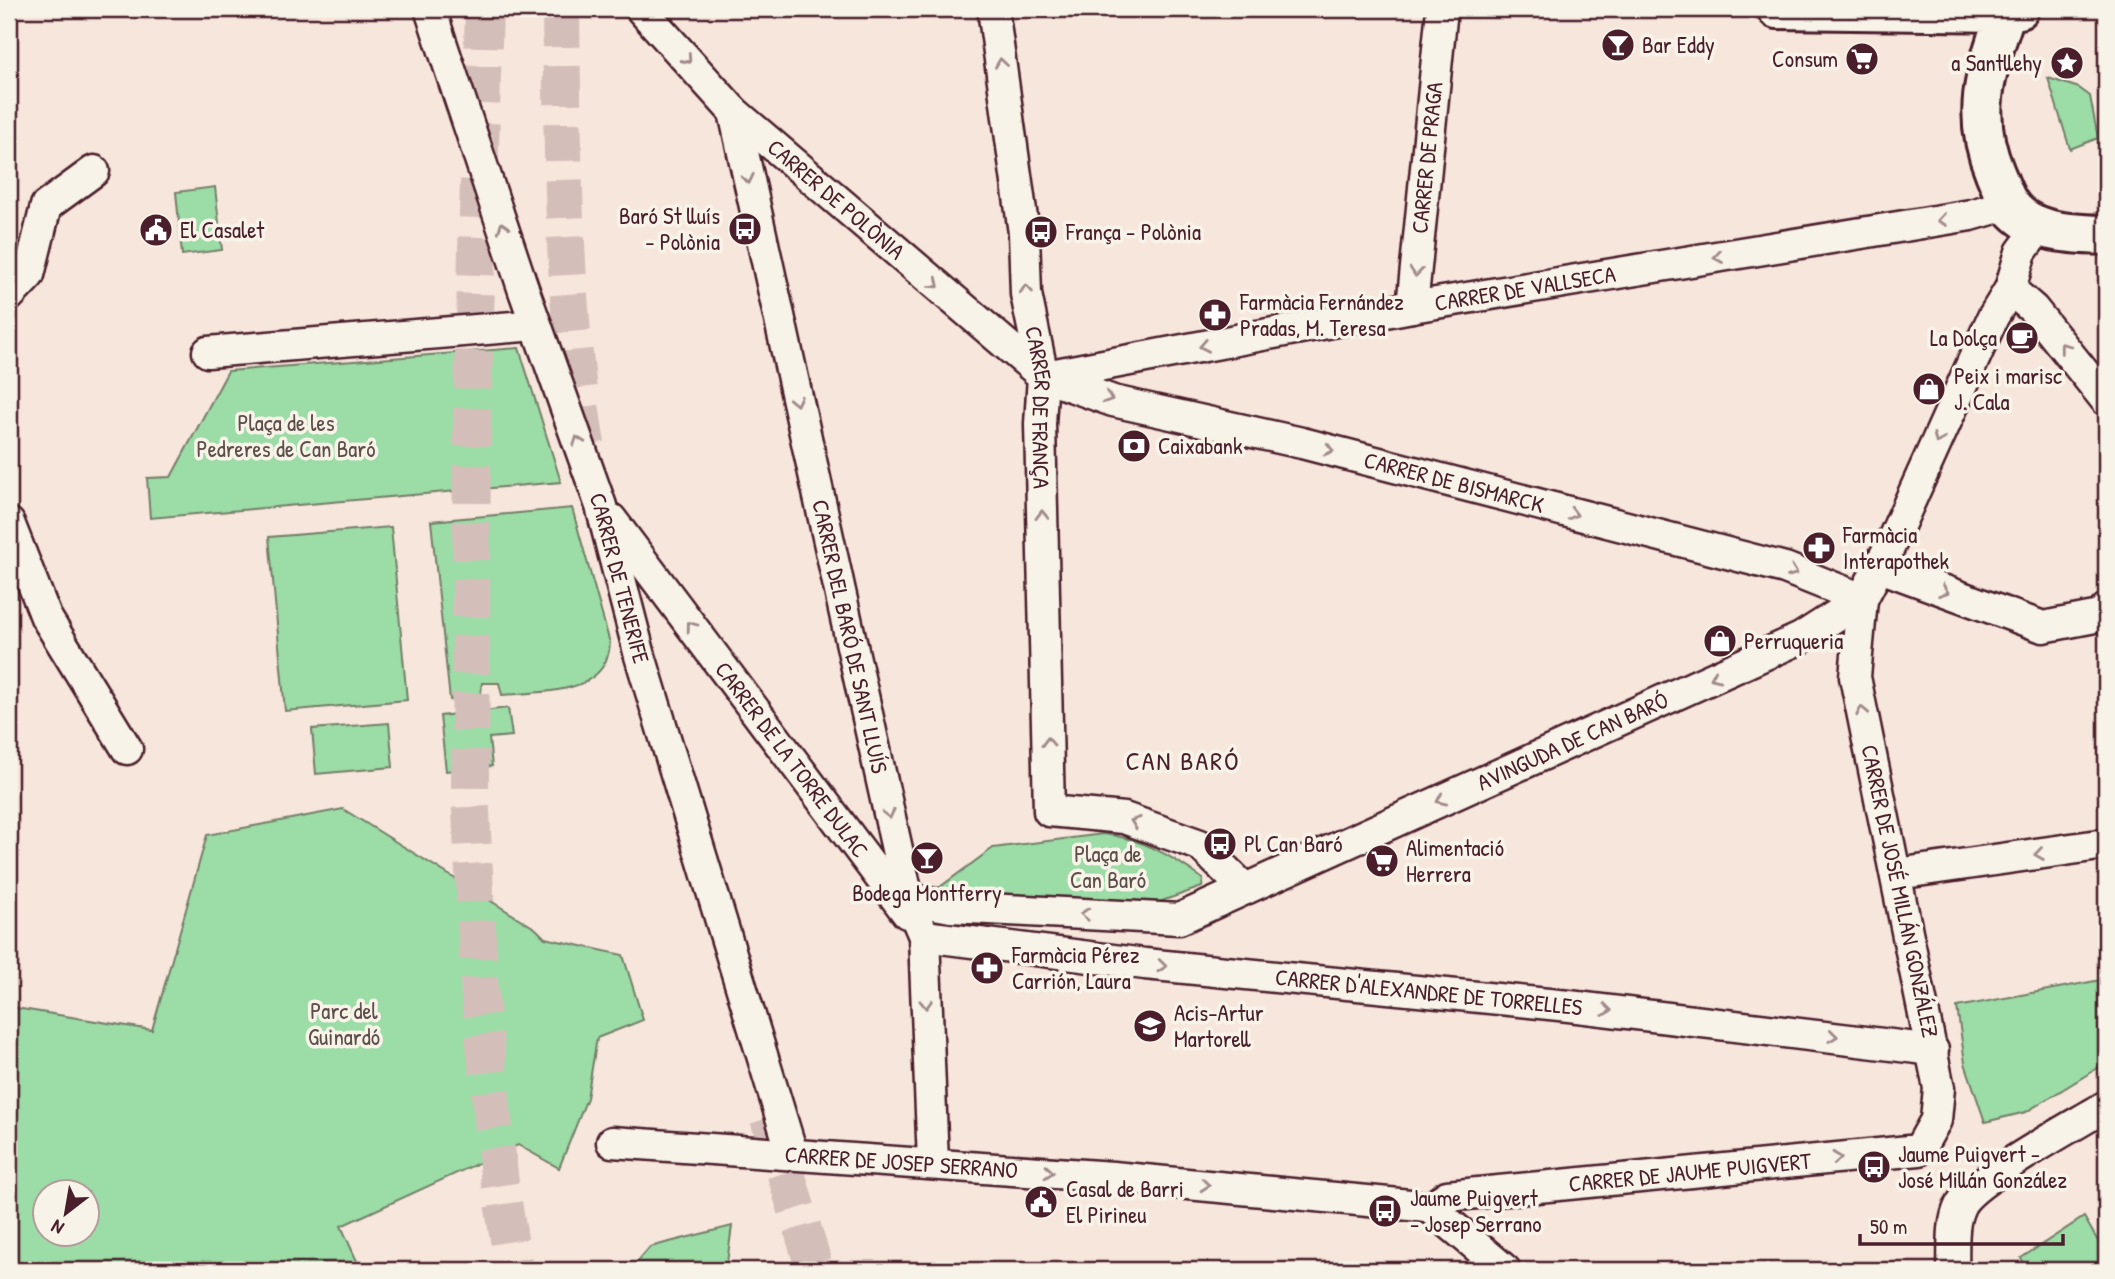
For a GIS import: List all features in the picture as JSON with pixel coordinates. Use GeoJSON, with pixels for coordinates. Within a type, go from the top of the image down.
{"type":"FeatureCollection","features":[{"type":"Feature","properties":{"kind":"street","name":"CARRER DE TENERIFE"},"geometry":{"type":"LineString","coordinates":[[430,9],[536,324],[601,506],[626,600],[792,1153]]}},
{"type":"Feature","properties":{"kind":"street","name":"CARRER DE POLÒNIA"},"geometry":{"type":"LineString","coordinates":[[641,9],[734,112],[1043,376]]}},
{"type":"Feature","properties":{"kind":"street","name":"CARRER DE FRANÇA"},"geometry":{"type":"LineString","coordinates":[[993,9],[1024,233],[1026,294],[1043,376],[1040,424],[1049,810],[1124,818],[1200,845],[1245,889]]}},
{"type":"Feature","properties":{"kind":"street","name":"CARRER DE PRAGA"},"geometry":{"type":"LineString","coordinates":[[1412,307],[1442,9]]}},
{"type":"Feature","properties":{"kind":"street"},"geometry":{"type":"LineString","coordinates":[[1777,9],[2012,10],[1992,53],[1980,118],[1985,150],[2009,204],[2040,226],[2068,234],[2106,235]]}},
{"type":"Feature","properties":{"kind":"street","name":"CARRER DEL BARÓ DE SANT LLUÍS"},"geometry":{"type":"LineString","coordinates":[[734,112],[908,899],[924,936],[933,1163]]}},
{"type":"Feature","properties":{"kind":"street"},"geometry":{"type":"LineString","coordinates":[[9,296],[29,275],[46,206],[94,171]]}},
{"type":"Feature","properties":{"kind":"street","name":"CARRER DE VALLSECA"},"geometry":{"type":"LineString","coordinates":[[1043,376],[1412,307],[1971,215],[2009,204]]}},
{"type":"Feature","properties":{"kind":"street","name":"AVINGUDA DE CAN BARÓ"},"geometry":{"type":"LineString","coordinates":[[1245,889],[1817,629],[1862,599],[1880,567],[1993,317],[2010,289],[2021,252],[2040,226]]}},
{"type":"Feature","properties":{"kind":"street"},"geometry":{"type":"LineString","coordinates":[[2010,289],[2034,309],[2106,400]]}},
{"type":"Feature","properties":{"kind":"street"},"geometry":{"type":"LineString","coordinates":[[208,352],[536,324]]}},
{"type":"Feature","properties":{"kind":"street","name":"CARRER DE BISMARCK"},"geometry":{"type":"LineString","coordinates":[[1043,376],[1113,401],[1302,443],[1785,568],[1862,599]]}},
{"type":"Feature","properties":{"kind":"street","name":"CARRER DE LA TORRE DULAC"},"geometry":{"type":"LineString","coordinates":[[601,506],[924,936]]}},
{"type":"Feature","properties":{"kind":"street"},"geometry":{"type":"LineString","coordinates":[[9,523],[46,617],[127,749]]}},
{"type":"Feature","properties":{"kind":"street"},"geometry":{"type":"LineString","coordinates":[[1880,567],[2043,627],[2100,616],[2106,609]]}},
{"type":"Feature","properties":{"kind":"street"},"geometry":{"type":"LineString","coordinates":[[626,600],[659,583]]}},
{"type":"Feature","properties":{"kind":"street","name":"CARRER DE JOSÉ MILLÁN GONZÁLEZ"},"geometry":{"type":"LineString","coordinates":[[1862,599],[1855,677],[1933,1050],[1939,1087],[1936,1120]]}},
{"type":"Feature","properties":{"kind":"street"},"geometry":{"type":"LineString","coordinates":[[1817,629],[1838,643],[1856,662]]}},
{"type":"Feature","properties":{"kind":"street"},"geometry":{"type":"LineString","coordinates":[[1897,874],[2106,844]]}},
{"type":"Feature","properties":{"kind":"street"},"geometry":{"type":"LineString","coordinates":[[908,899],[951,907],[1179,919],[1245,889]]}},
{"type":"Feature","properties":{"kind":"street","name":"CARRER D'ALEXANDRE DE TORRELLES"},"geometry":{"type":"LineString","coordinates":[[924,936],[1158,965],[1569,1006],[1933,1050]]}},
{"type":"Feature","properties":{"kind":"street"},"geometry":{"type":"LineString","coordinates":[[1953,1270],[1955,1221],[1967,1195],[1987,1178],[2106,1106]]}},
{"type":"Feature","properties":{"kind":"street","name":"CARRER DE JAUME PUIGVERT"},"geometry":{"type":"LineString","coordinates":[[1431,1208],[1447,1196],[1919,1150],[1936,1120]]}},
{"type":"Feature","properties":{"kind":"street","name":"CARRER DE JOSEP SERRANO"},"geometry":{"type":"LineString","coordinates":[[612,1142],[933,1163],[1431,1208]]}},
{"type":"Feature","properties":{"kind":"street"},"geometry":{"type":"LineString","coordinates":[[1431,1208],[1505,1270]]}},
{"type":"Feature","properties":{"kind":"green space"},"geometry":{"type":"Polygon","coordinates":[[[2048,78],[2079,88],[2090,96],[2098,138],[2070,149],[2048,78]]]}},
{"type":"Feature","properties":{"kind":"green space"},"geometry":{"type":"Polygon","coordinates":[[[215,187],[222,250],[182,255],[176,192],[215,187]]]}},
{"type":"Feature","properties":{"kind":"green space","name":"Plaça de les Pedreres de Can Baró"},"geometry":{"type":"Polygon","coordinates":[[[519,348],[561,482],[150,518],[147,478],[171,477],[228,371],[519,348]]]}},
{"type":"Feature","properties":{"kind":"green space"},"geometry":{"type":"Polygon","coordinates":[[[572,508],[610,643],[606,660],[598,673],[585,682],[553,691],[502,695],[499,683],[482,683],[481,695],[450,700],[431,521],[572,508]]]}},
{"type":"Feature","properties":{"kind":"green space"},"geometry":{"type":"Polygon","coordinates":[[[391,527],[407,700],[285,711],[269,537],[391,527]]]}},
{"type":"Feature","properties":{"kind":"green space"},"geometry":{"type":"Polygon","coordinates":[[[508,708],[512,736],[489,738],[492,766],[446,771],[440,716],[508,708]]]}},
{"type":"Feature","properties":{"kind":"green space"},"geometry":{"type":"Polygon","coordinates":[[[389,723],[393,767],[316,774],[312,729],[389,723]]]}},
{"type":"Feature","properties":{"kind":"green space","name":"Parc del Guinardó"},"geometry":{"type":"Polygon","coordinates":[[[343,809],[536,929],[545,938],[623,955],[643,1020],[597,1038],[587,1098],[559,1168],[518,1145],[341,1226],[361,1270],[9,1270],[9,1007],[152,1030],[207,835],[343,809]]]}},
{"type":"Feature","properties":{"kind":"green space","name":"Plaça de Can Baró"},"geometry":{"type":"Polygon","coordinates":[[[1103,834],[1131,839],[1168,856],[1203,879],[1202,887],[1156,903],[936,890],[993,848],[1103,834]]]}},
{"type":"Feature","properties":{"kind":"green space"},"geometry":{"type":"Polygon","coordinates":[[[2106,979],[2106,1063],[2026,1112],[1985,1122],[1965,1063],[1957,1007],[2106,979]]]}},
{"type":"Feature","properties":{"kind":"green space"},"geometry":{"type":"Polygon","coordinates":[[[2084,1217],[2106,1255],[2106,1270],[2028,1270],[2021,1258],[2084,1217]]]}},
{"type":"Feature","properties":{"kind":"green space"},"geometry":{"type":"Polygon","coordinates":[[[732,1226],[726,1270],[630,1270],[650,1247],[732,1226]]]}},
{"type":"Feature","properties":{"kind":"tunnel"},"geometry":{"type":"LineString","coordinates":[[484,9],[472,422],[470,790],[480,997],[500,1184],[514,1270]]}},
{"type":"Feature","properties":{"kind":"tunnel"},"geometry":{"type":"LineString","coordinates":[[561,9],[569,289],[579,401],[588,456]]}},
{"type":"Feature","properties":{"kind":"tunnel"},"geometry":{"type":"LineString","coordinates":[[769,1118],[815,1270]]}},
{"type":"Feature","properties":{"kind":"place","name":"Bar Eddy"},"geometry":{"type":"Point","coordinates":[1618,45]}},
{"type":"Feature","properties":{"kind":"place","name":"Consum"},"geometry":{"type":"Point","coordinates":[1862,59]}},
{"type":"Feature","properties":{"kind":"place","name":"a Santllehy"},"geometry":{"type":"Point","coordinates":[2067,63]}},
{"type":"Feature","properties":{"kind":"place","name":"Baró St lluís - Polònia"},"geometry":{"type":"Point","coordinates":[745,229]}},
{"type":"Feature","properties":{"kind":"place","name":"El Casalet"},"geometry":{"type":"Point","coordinates":[156,230]}},
{"type":"Feature","properties":{"kind":"place","name":"França - Polònia"},"geometry":{"type":"Point","coordinates":[1041,232]}},
{"type":"Feature","properties":{"kind":"place","name":"Farmàcia Fernández Pradas, M. Teresa"},"geometry":{"type":"Point","coordinates":[1215,315]}},
{"type":"Feature","properties":{"kind":"place","name":"La Dolça"},"geometry":{"type":"Point","coordinates":[2022,338]}},
{"type":"Feature","properties":{"kind":"place","name":"Peix i marisc J. Cala"},"geometry":{"type":"Point","coordinates":[1929,389]}},
{"type":"Feature","properties":{"kind":"place","name":"Caixabank"},"geometry":{"type":"Point","coordinates":[1134,446]}},
{"type":"Feature","properties":{"kind":"place","name":"Farmàcia Interapothek"},"geometry":{"type":"Point","coordinates":[1819,548]}},
{"type":"Feature","properties":{"kind":"place","name":"Perruqueria"},"geometry":{"type":"Point","coordinates":[1720,641]}},
{"type":"Feature","properties":{"kind":"place","name":"Pl Can Baró"},"geometry":{"type":"Point","coordinates":[1220,844]}},
{"type":"Feature","properties":{"kind":"place","name":"Bodega Montferry"},"geometry":{"type":"Point","coordinates":[927,858]}},
{"type":"Feature","properties":{"kind":"place","name":"Alimentació Herrera"},"geometry":{"type":"Point","coordinates":[1382,861]}},
{"type":"Feature","properties":{"kind":"place","name":"Farmàcia Pérez Carrión, Laura"},"geometry":{"type":"Point","coordinates":[987,968]}},
{"type":"Feature","properties":{"kind":"place","name":"Acis-Artur Martorell"},"geometry":{"type":"Point","coordinates":[1150,1026]}},
{"type":"Feature","properties":{"kind":"place","name":"Jaume Puigvert - José Millán González"},"geometry":{"type":"Point","coordinates":[1874,1167]}},
{"type":"Feature","properties":{"kind":"place","name":"Casal de Barri El Pirineu"},"geometry":{"type":"Point","coordinates":[1041,1202]}},
{"type":"Feature","properties":{"kind":"place","name":"Jaume Puigvert - Josep Serrano"},"geometry":{"type":"Point","coordinates":[1385,1211]}},
{"type":"Feature","properties":{"kind":"district","name":"CAN BARÓ"},"geometry":{"type":"Point","coordinates":[1183,761]}}]}
